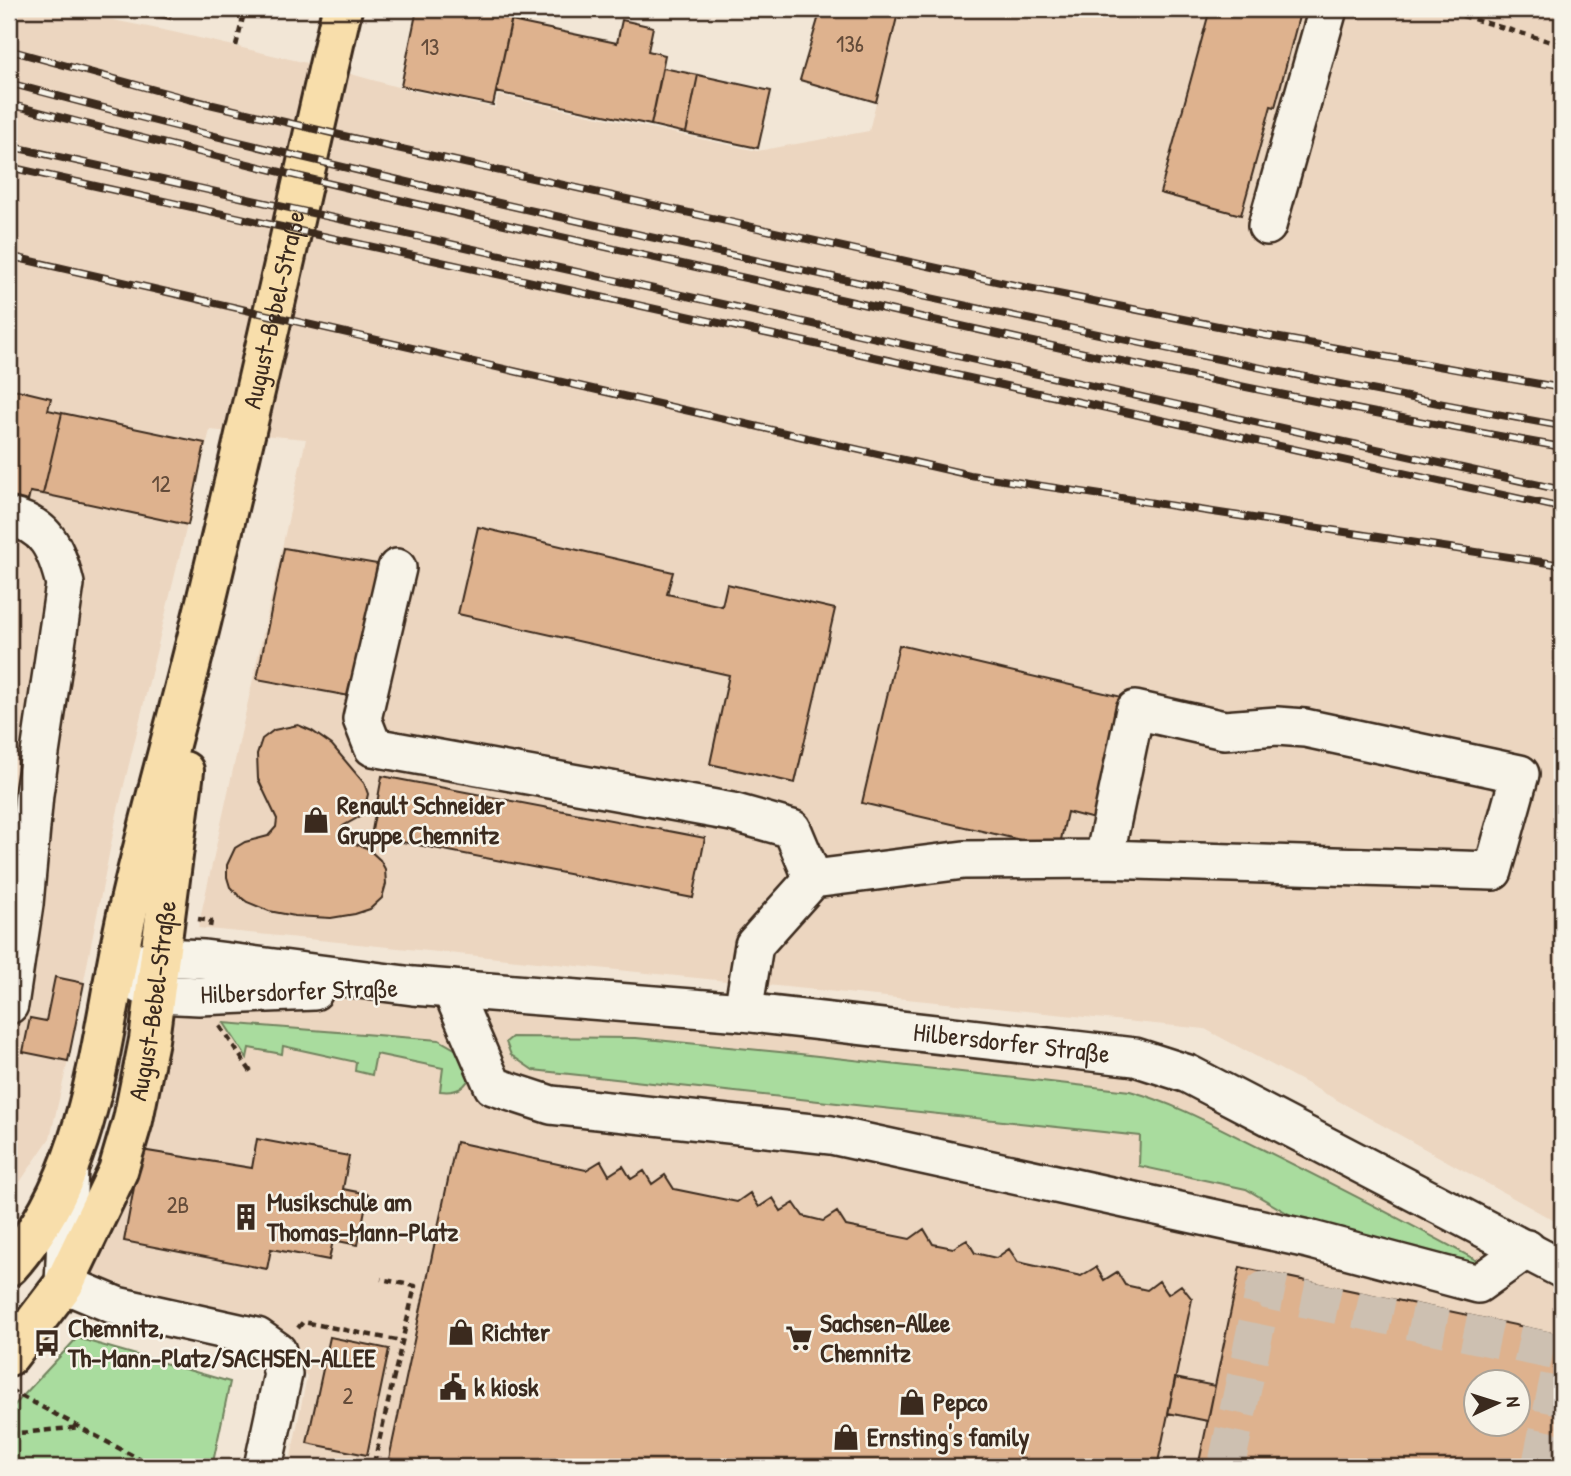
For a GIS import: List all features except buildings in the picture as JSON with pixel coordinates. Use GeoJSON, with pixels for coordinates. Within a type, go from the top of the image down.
{"type":"FeatureCollection","features":[{"type":"Feature","properties":{"kind":"main road","name":"August-Bebel-Straße"},"geometry":{"type":"LineString","coordinates":[[11,1258],[39,1226],[69,1168],[86,1118],[130,898],[204,612],[342,9]]}},
{"type":"Feature","properties":{"kind":"main road","name":"August-Bebel-Straße"},"geometry":{"type":"LineString","coordinates":[[9,1356],[64,1284],[118,1171],[133,1120],[159,975],[204,612]]}},
{"type":"Feature","properties":{"kind":"street"},"geometry":{"type":"LineString","coordinates":[[1267,226],[1328,9]]}},
{"type":"Feature","properties":{"kind":"street"},"geometry":{"type":"LineString","coordinates":[[9,517],[25,520],[45,535],[57,555],[65,584],[34,794],[24,904],[9,1005]]}},
{"type":"Feature","properties":{"kind":"street"},"geometry":{"type":"LineString","coordinates":[[397,568],[362,719],[373,747],[732,812],[792,829],[813,879]]}},
{"type":"Feature","properties":{"kind":"street"},"geometry":{"type":"LineString","coordinates":[[743,1012],[754,945],[813,879],[964,860],[1104,859],[1493,871],[1520,774],[1305,728],[1277,726],[1224,730],[1135,710],[1104,859]]}},
{"type":"Feature","properties":{"kind":"street","name":"Hilbersdorfer Straße"},"geometry":{"type":"LineString","coordinates":[[115,971],[159,975],[204,959],[413,986],[743,1012],[1135,1057],[1188,1074],[1562,1269]]}},
{"type":"Feature","properties":{"kind":"street"},"geometry":{"type":"LineString","coordinates":[[451,989],[493,1086],[551,1105],[831,1135],[1308,1239],[1478,1284],[1527,1250]]}},
{"type":"Feature","properties":{"kind":"street"},"geometry":{"type":"LineString","coordinates":[[69,1168],[64,1284],[117,1306],[257,1337],[277,1351],[283,1374],[263,1467]]}},
{"type":"Feature","properties":{"kind":"path"},"geometry":{"type":"LineString","coordinates":[[236,46],[245,9]]}},
{"type":"Feature","properties":{"kind":"path"},"geometry":{"type":"LineString","coordinates":[[1439,9],[1562,45]]}},
{"type":"Feature","properties":{"kind":"path"},"geometry":{"type":"LineString","coordinates":[[374,1463],[415,1286],[381,1279]]}},
{"type":"Feature","properties":{"kind":"path"},"geometry":{"type":"LineString","coordinates":[[303,1322],[402,1341]]}},
{"type":"Feature","properties":{"kind":"path"},"geometry":{"type":"LineString","coordinates":[[9,1389],[154,1467]]}},
{"type":"Feature","properties":{"kind":"path"},"geometry":{"type":"LineString","coordinates":[[9,1434],[82,1427]]}},
{"type":"Feature","properties":{"kind":"shaded area"},"geometry":{"type":"Polygon","coordinates":[[[9,9],[58,9],[173,32],[333,69],[401,88],[495,108],[498,95],[757,151],[869,131],[899,9],[1562,9],[1562,1225],[1205,1029],[198,928],[306,439],[210,430],[117,814],[50,1138],[9,1198],[9,9]]]}},
{"type":"Feature","properties":{"kind":"shaded area"},"geometry":{"type":"Polygon","coordinates":[[[411,989],[1135,1061],[1562,1272],[1562,1467],[289,1467],[307,1376],[262,1336],[75,1278],[159,1002],[411,989]]]}},
{"type":"Feature","properties":{"kind":"green space"},"geometry":{"type":"Polygon","coordinates":[[[224,1023],[439,1040],[467,1056],[473,1071],[461,1088],[440,1091],[443,1068],[376,1054],[372,1075],[355,1071],[356,1062],[283,1046],[282,1054],[249,1048],[247,1058],[224,1023]]]}},
{"type":"Feature","properties":{"kind":"green space"},"geometry":{"type":"Polygon","coordinates":[[[512,1037],[636,1038],[1130,1091],[1214,1125],[1481,1263],[1470,1272],[1308,1225],[1246,1189],[1139,1166],[1140,1136],[533,1070],[511,1055],[506,1042],[512,1037]]]}},
{"type":"Feature","properties":{"kind":"green space"},"geometry":{"type":"Polygon","coordinates":[[[77,1338],[230,1382],[212,1467],[9,1467],[9,1411],[77,1338]]]}},
{"type":"Feature","properties":{"kind":"tunnel"},"geometry":{"type":"LineString","coordinates":[[1226,1467],[1264,1290],[1562,1353]]}},
{"type":"Feature","properties":{"kind":"tunnel"},"geometry":{"type":"LineString","coordinates":[[1540,1467],[1562,1361]]}},
{"type":"Feature","properties":{"kind":"railway"},"geometry":{"type":"LineString","coordinates":[[9,50],[188,99],[361,140],[1023,287],[1263,335],[1562,388]]}},
{"type":"Feature","properties":{"kind":"railway"},"geometry":{"type":"LineString","coordinates":[[9,83],[299,157],[689,246],[1174,350],[1562,426]]}},
{"type":"Feature","properties":{"kind":"railway"},"geometry":{"type":"LineString","coordinates":[[9,104],[401,200],[986,332],[1273,393],[1562,447]]}},
{"type":"Feature","properties":{"kind":"railway"},"geometry":{"type":"LineString","coordinates":[[9,146],[1562,490]]}},
{"type":"Feature","properties":{"kind":"railway"},"geometry":{"type":"LineString","coordinates":[[9,167],[1562,508]]}},
{"type":"Feature","properties":{"kind":"railway"},"geometry":{"type":"LineString","coordinates":[[9,256],[970,475],[1562,565]]}},
{"type":"Feature","properties":{"kind":"place","name":"Renault Schneider Gruppe Chemnitz"},"geometry":{"type":"Point","coordinates":[316,820]}},
{"type":"Feature","properties":{"kind":"place","name":"Musikschule am Thomas-Mann-Platz"},"geometry":{"type":"Point","coordinates":[246,1217]}},
{"type":"Feature","properties":{"kind":"place","name":"Richter"},"geometry":{"type":"Point","coordinates":[461,1332]}},
{"type":"Feature","properties":{"kind":"place","name":"Sachsen-Allee Chemnitz"},"geometry":{"type":"Point","coordinates":[799,1338]}},
{"type":"Feature","properties":{"kind":"place","name":"Chemnitz, Th-Mann-Platz/SACHSEN-ALLEE"},"geometry":{"type":"Point","coordinates":[47,1343]}},
{"type":"Feature","properties":{"kind":"place","name":"k kiosk"},"geometry":{"type":"Point","coordinates":[453,1387]}},
{"type":"Feature","properties":{"kind":"place","name":"Pepco"},"geometry":{"type":"Point","coordinates":[912,1402]}},
{"type":"Feature","properties":{"kind":"place","name":"Ernsting's family"},"geometry":{"type":"Point","coordinates":[846,1437]}}]}
